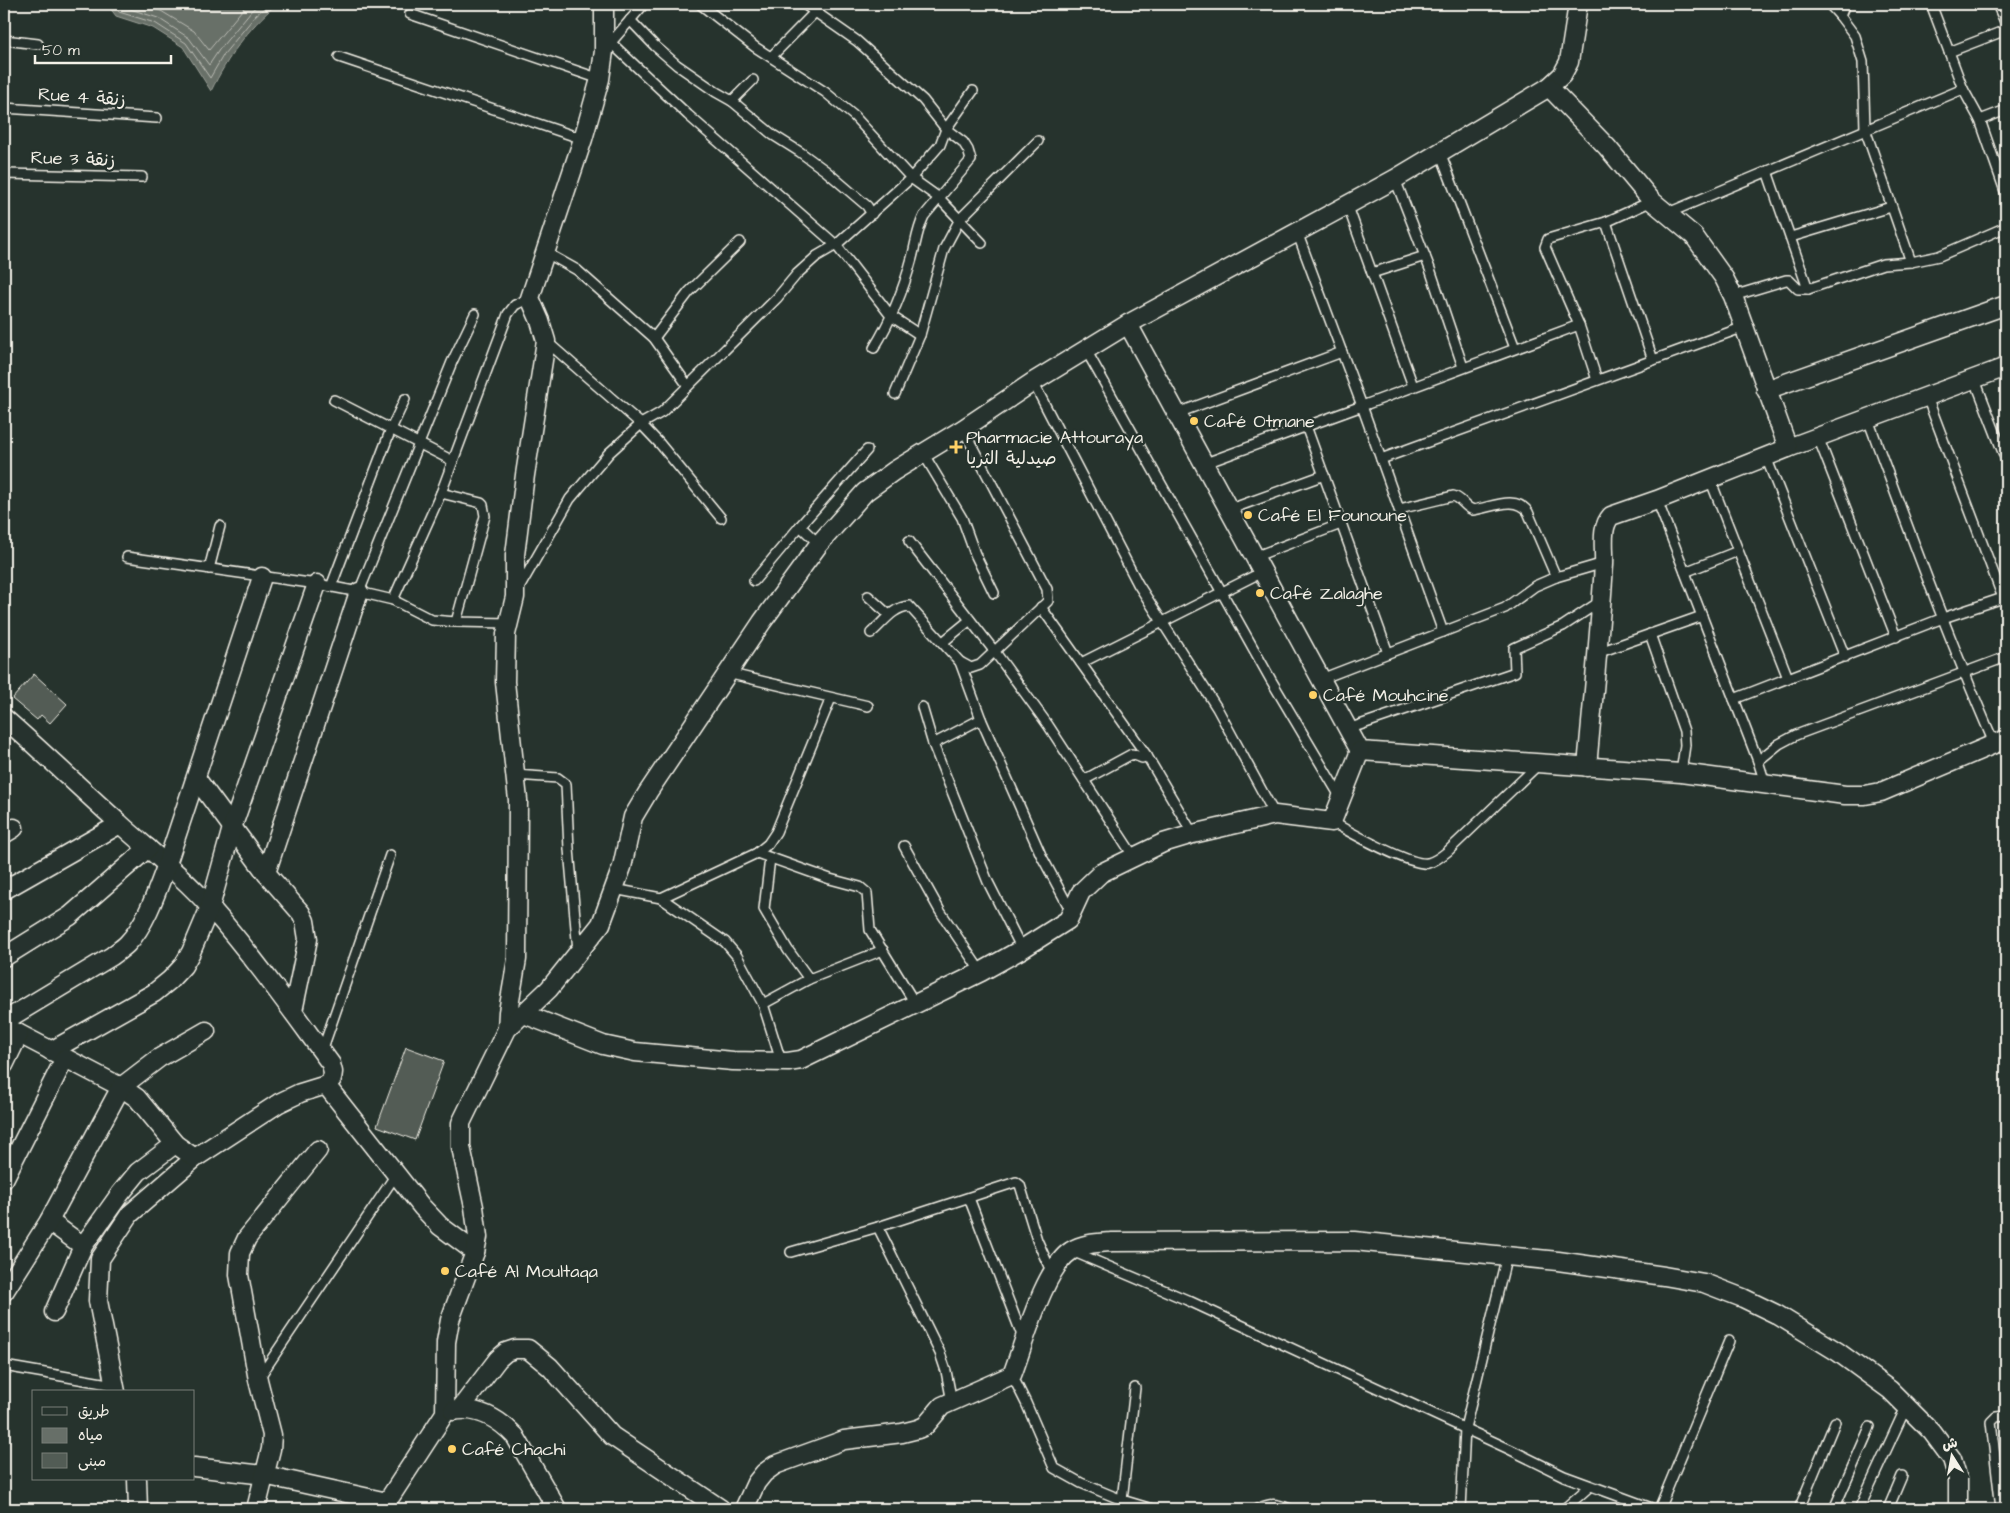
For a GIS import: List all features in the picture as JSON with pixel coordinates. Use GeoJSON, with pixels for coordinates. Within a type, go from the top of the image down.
{"type":"FeatureCollection","features":[{"type":"Feature","properties":{"kind":"street"},"geometry":{"type":"LineString","coordinates":[[508,1029],[508,1012],[517,959],[518,800],[506,682],[506,634],[515,597],[515,555],[524,475],[546,341],[530,298],[583,139],[600,79],[607,47],[604,4]]}},
{"type":"Feature","properties":{"kind":"street"},"geometry":{"type":"LineString","coordinates":[[452,1411],[446,1342],[475,1252],[478,1237],[461,1147],[461,1123],[508,1029],[549,989],[601,924],[622,867],[633,816],[727,673],[819,544],[865,492],[1033,382],[1128,324],[1395,179],[1549,86],[1562,76],[1569,62],[1578,4]]}},
{"type":"Feature","properties":{"kind":"street"},"geometry":{"type":"LineString","coordinates":[[1549,86],[1607,147],[1652,201],[1694,236],[1724,278],[1733,296],[1788,448]]}},
{"type":"Feature","properties":{"kind":"street"},"geometry":{"type":"LineString","coordinates":[[1766,390],[2006,305]]}},
{"type":"Feature","properties":{"kind":"street"},"geometry":{"type":"LineString","coordinates":[[524,1014],[603,1045],[635,1052],[733,1061],[794,1061],[808,1057],[916,1005],[1022,949],[1066,922],[1072,913],[1077,899],[1089,883],[1101,873],[1163,843],[1275,815],[1332,822],[1360,751],[1175,414],[1128,324]]}},
{"type":"Feature","properties":{"kind":"street"},"geometry":{"type":"LineString","coordinates":[[1587,767],[1604,563],[1604,527],[1606,521],[1611,516],[2006,367]]}},
{"type":"Feature","properties":{"kind":"street"},"geometry":{"type":"LineString","coordinates":[[4,1021],[112,956],[128,943],[136,932],[167,864],[262,577]]}},
{"type":"Feature","properties":{"kind":"street"},"geometry":{"type":"LineString","coordinates":[[4,1179],[58,1054],[154,993],[170,980],[191,952],[210,907],[232,828],[324,586]]}},
{"type":"Feature","properties":{"kind":"street"},"geometry":{"type":"LineString","coordinates":[[266,873],[360,592]]}},
{"type":"Feature","properties":{"kind":"street"},"geometry":{"type":"LineString","coordinates":[[4,718],[120,824],[167,864],[210,907],[270,979],[331,1064],[333,1072],[332,1079],[326,1086],[300,1093],[280,1103],[195,1158],[130,1214],[100,1259],[98,1301],[115,1388]]}},
{"type":"Feature","properties":{"kind":"street"},"geometry":{"type":"LineString","coordinates":[[1360,751],[1681,773],[1845,795],[1873,794],[2000,741]]}},
{"type":"Feature","properties":{"kind":"street"},"geometry":{"type":"LineString","coordinates":[[196,778],[266,873],[301,913],[308,939],[293,1011]]}},
{"type":"Feature","properties":{"kind":"street"},"geometry":{"type":"LineString","coordinates":[[4,890],[120,824]]}},
{"type":"Feature","properties":{"kind":"street"},"geometry":{"type":"LineString","coordinates":[[4,956],[70,916],[148,848]]}},
{"type":"Feature","properties":{"kind":"street"},"geometry":{"type":"LineString","coordinates":[[4,1065],[12,1030],[121,1087],[137,1098],[175,1144],[195,1158]]}},
{"type":"Feature","properties":{"kind":"street"},"geometry":{"type":"LineString","coordinates":[[4,1292],[49,1221],[121,1087],[160,1058],[206,1031]]}},
{"type":"Feature","properties":{"kind":"street"},"geometry":{"type":"LineString","coordinates":[[326,1086],[397,1173],[422,1207],[440,1226],[475,1252]]}},
{"type":"Feature","properties":{"kind":"street"},"geometry":{"type":"LineString","coordinates":[[54,1312],[83,1246],[120,1194],[138,1172],[175,1144]]}},
{"type":"Feature","properties":{"kind":"street"},"geometry":{"type":"LineString","coordinates":[[256,1509],[272,1435],[258,1380],[239,1275],[240,1253],[247,1238],[318,1150]]}},
{"type":"Feature","properties":{"kind":"street"},"geometry":{"type":"LineString","coordinates":[[49,1221],[83,1246]]}},
{"type":"Feature","properties":{"kind":"street"},"geometry":{"type":"LineString","coordinates":[[744,1509],[756,1483],[764,1472],[775,1465],[844,1440],[902,1433],[918,1429],[925,1426],[940,1408],[1012,1375],[1051,1271],[1071,1251],[1087,1245],[1112,1242],[1297,1241],[1354,1241],[1506,1255],[1664,1276],[1704,1283],[1722,1290],[1776,1314],[1803,1330],[1873,1377],[1907,1405],[1952,1459],[1958,1479],[1958,1509]]}},
{"type":"Feature","properties":{"kind":"street"},"geometry":{"type":"LineString","coordinates":[[195,1467],[264,1475],[386,1506],[452,1411],[498,1359],[506,1352],[515,1348],[528,1349],[550,1366],[612,1436],[721,1509]]}},
{"type":"Feature","properties":{"kind":"street"},"geometry":{"type":"LineString","coordinates":[[452,1411],[476,1410],[508,1428],[526,1453],[557,1509]]}},
{"type":"Feature","properties":{"kind":"street"},"geometry":{"type":"LineString","coordinates":[[137,1480],[138,1509]]}},
{"type":"Feature","properties":{"kind":"lane"},"geometry":{"type":"LineString","coordinates":[[644,4],[607,47],[688,115],[836,245],[891,316],[920,336]]}},
{"type":"Feature","properties":{"kind":"lane"},"geometry":{"type":"LineString","coordinates":[[700,4],[755,47],[825,92],[854,116],[911,178],[939,198],[982,243]]}},
{"type":"Feature","properties":{"kind":"lane"},"geometry":{"type":"LineString","coordinates":[[804,4],[857,41],[916,94],[946,129],[963,142],[971,160],[919,225],[912,257],[891,316],[874,348]]}},
{"type":"Feature","properties":{"kind":"lane"},"geometry":{"type":"LineString","coordinates":[[771,57],[822,4]]}},
{"type":"Feature","properties":{"kind":"lane"},"geometry":{"type":"LineString","coordinates":[[1829,4],[1854,36],[1863,62],[1865,129],[1910,262]]}},
{"type":"Feature","properties":{"kind":"lane"},"geometry":{"type":"LineString","coordinates":[[1840,16],[1845,4]]}},
{"type":"Feature","properties":{"kind":"lane"},"geometry":{"type":"LineString","coordinates":[[1931,4],[1963,89],[1980,120],[2002,170],[2006,194]]}},
{"type":"Feature","properties":{"kind":"lane"},"geometry":{"type":"LineString","coordinates":[[1997,4],[2006,24]]}},
{"type":"Feature","properties":{"kind":"lane"},"geometry":{"type":"LineString","coordinates":[[410,14],[600,79]]}},
{"type":"Feature","properties":{"kind":"lane"},"geometry":{"type":"LineString","coordinates":[[630,20],[677,65],[732,101],[773,136],[800,152],[826,171],[864,203],[872,214]]}},
{"type":"Feature","properties":{"kind":"lane"},"geometry":{"type":"LineString","coordinates":[[1949,52],[2006,30]]}},
{"type":"Feature","properties":{"kind":"lane"},"geometry":{"type":"LineString","coordinates":[[4,40],[38,44]]}},
{"type":"Feature","properties":{"kind":"lane"},"geometry":{"type":"LineString","coordinates":[[339,57],[583,139]]}},
{"type":"Feature","properties":{"kind":"lane"},"geometry":{"type":"LineString","coordinates":[[732,101],[753,80]]}},
{"type":"Feature","properties":{"kind":"lane"},"geometry":{"type":"LineString","coordinates":[[1668,213],[1963,89]]}},
{"type":"Feature","properties":{"kind":"lane"},"geometry":{"type":"LineString","coordinates":[[515,597],[532,563],[570,499],[609,453],[641,424],[662,412],[777,298],[797,274],[817,256],[836,245],[911,178],[940,144],[946,129],[973,91]]}},
{"type":"Feature","properties":{"kind":"lane","name":"Rue 4 زنقة"},"geometry":{"type":"LineString","coordinates":[[4,108],[157,118]]}},
{"type":"Feature","properties":{"kind":"lane"},"geometry":{"type":"LineString","coordinates":[[1980,120],[2006,110]]}},
{"type":"Feature","properties":{"kind":"lane"},"geometry":{"type":"LineString","coordinates":[[895,394],[920,336],[944,249],[960,219],[1038,141]]}},
{"type":"Feature","properties":{"kind":"lane"},"geometry":{"type":"LineString","coordinates":[[1440,152],[1515,348]]}},
{"type":"Feature","properties":{"kind":"lane"},"geometry":{"type":"LineString","coordinates":[[1767,170],[1808,289]]}},
{"type":"Feature","properties":{"kind":"lane","name":"Rue 3 زنقة"},"geometry":{"type":"LineString","coordinates":[[4,174],[142,177]]}},
{"type":"Feature","properties":{"kind":"lane"},"geometry":{"type":"LineString","coordinates":[[1395,179],[1425,256],[1463,367]]}},
{"type":"Feature","properties":{"kind":"lane"},"geometry":{"type":"LineString","coordinates":[[1598,380],[1579,325],[1545,248],[1548,240],[1606,222],[1652,201]]}},
{"type":"Feature","properties":{"kind":"lane"},"geometry":{"type":"LineString","coordinates":[[1347,204],[1413,386]]}},
{"type":"Feature","properties":{"kind":"lane"},"geometry":{"type":"LineString","coordinates":[[1791,237],[1891,207]]}},
{"type":"Feature","properties":{"kind":"lane"},"geometry":{"type":"LineString","coordinates":[[1606,222],[1653,360]]}},
{"type":"Feature","properties":{"kind":"lane"},"geometry":{"type":"LineString","coordinates":[[1733,296],[1786,280],[1789,280],[1798,289],[1808,289],[1883,264],[1910,262],[1939,256],[2006,227]]}},
{"type":"Feature","properties":{"kind":"lane"},"geometry":{"type":"LineString","coordinates":[[1297,232],[1443,632]]}},
{"type":"Feature","properties":{"kind":"lane"},"geometry":{"type":"LineString","coordinates":[[654,338],[689,292],[740,242]]}},
{"type":"Feature","properties":{"kind":"lane"},"geometry":{"type":"LineString","coordinates":[[545,252],[577,270],[654,338],[688,386]]}},
{"type":"Feature","properties":{"kind":"lane"},"geometry":{"type":"LineString","coordinates":[[1372,273],[1425,256]]}},
{"type":"Feature","properties":{"kind":"lane"},"geometry":{"type":"LineString","coordinates":[[393,600],[441,494],[508,314],[515,306],[530,298]]}},
{"type":"Feature","properties":{"kind":"lane"},"geometry":{"type":"LineString","coordinates":[[360,592],[452,362],[475,314]]}},
{"type":"Feature","properties":{"kind":"lane"},"geometry":{"type":"LineString","coordinates":[[1203,464],[1579,325]]}},
{"type":"Feature","properties":{"kind":"lane"},"geometry":{"type":"LineString","coordinates":[[1381,459],[1744,326]]}},
{"type":"Feature","properties":{"kind":"lane"},"geometry":{"type":"LineString","coordinates":[[546,341],[641,424],[673,459],[721,518]]}},
{"type":"Feature","properties":{"kind":"lane"},"geometry":{"type":"LineString","coordinates":[[1086,350],[1221,592],[1342,798]]}},
{"type":"Feature","properties":{"kind":"lane"},"geometry":{"type":"LineString","coordinates":[[1175,414],[1342,352]]}},
{"type":"Feature","properties":{"kind":"lane"},"geometry":{"type":"LineString","coordinates":[[1975,380],[2005,456]]}},
{"type":"Feature","properties":{"kind":"lane"},"geometry":{"type":"LineString","coordinates":[[1033,382],[1138,584],[1217,708],[1275,815]]}},
{"type":"Feature","properties":{"kind":"lane"},"geometry":{"type":"LineString","coordinates":[[1734,699],[1943,618],[2005,597],[1927,397]]}},
{"type":"Feature","properties":{"kind":"lane"},"geometry":{"type":"LineString","coordinates":[[324,586],[405,399]]}},
{"type":"Feature","properties":{"kind":"lane"},"geometry":{"type":"LineString","coordinates":[[334,400],[453,461]]}},
{"type":"Feature","properties":{"kind":"lane"},"geometry":{"type":"LineString","coordinates":[[1868,419],[1964,673],[2000,741]]}},
{"type":"Feature","properties":{"kind":"lane"},"geometry":{"type":"LineString","coordinates":[[1306,426],[1388,653]]}},
{"type":"Feature","properties":{"kind":"lane"},"geometry":{"type":"LineString","coordinates":[[960,662],[971,668],[980,666],[1048,601],[1048,589],[963,429]]}},
{"type":"Feature","properties":{"kind":"lane"},"geometry":{"type":"LineString","coordinates":[[1818,437],[1896,637]]}},
{"type":"Feature","properties":{"kind":"lane"},"geometry":{"type":"LineString","coordinates":[[754,581],[867,450]]}},
{"type":"Feature","properties":{"kind":"lane"},"geometry":{"type":"LineString","coordinates":[[923,454],[962,518],[975,554],[994,593]]}},
{"type":"Feature","properties":{"kind":"lane"},"geometry":{"type":"LineString","coordinates":[[1766,457],[1845,657]]}},
{"type":"Feature","properties":{"kind":"lane"},"geometry":{"type":"LineString","coordinates":[[1228,510],[1324,475]]}},
{"type":"Feature","properties":{"kind":"lane"},"geometry":{"type":"LineString","coordinates":[[1710,479],[1788,678]]}},
{"type":"Feature","properties":{"kind":"lane"},"geometry":{"type":"LineString","coordinates":[[441,494],[481,503],[485,516],[456,622]]}},
{"type":"Feature","properties":{"kind":"lane"},"geometry":{"type":"LineString","coordinates":[[1398,509],[1454,496],[1458,497],[1472,510],[1514,502],[1524,506],[1556,577]]}},
{"type":"Feature","properties":{"kind":"lane"},"geometry":{"type":"LineString","coordinates":[[1657,500],[1758,761],[1764,783]]}},
{"type":"Feature","properties":{"kind":"lane"},"geometry":{"type":"LineString","coordinates":[[1254,557],[1341,524]]}},
{"type":"Feature","properties":{"kind":"lane"},"geometry":{"type":"LineString","coordinates":[[209,569],[220,526]]}},
{"type":"Feature","properties":{"kind":"lane"},"geometry":{"type":"LineString","coordinates":[[800,526],[819,544]]}},
{"type":"Feature","properties":{"kind":"lane"},"geometry":{"type":"LineString","coordinates":[[909,541],[995,652],[1048,725],[1134,857]]}},
{"type":"Feature","properties":{"kind":"lane"},"geometry":{"type":"LineString","coordinates":[[1685,572],[1738,551]]}},
{"type":"Feature","properties":{"kind":"lane"},"geometry":{"type":"LineString","coordinates":[[127,557],[360,592],[393,600],[432,620],[509,623]]}},
{"type":"Feature","properties":{"kind":"lane"},"geometry":{"type":"LineString","coordinates":[[1321,679],[1505,608],[1535,586],[1556,577],[1604,563]]}},
{"type":"Feature","properties":{"kind":"lane"},"geometry":{"type":"LineString","coordinates":[[1080,664],[1262,572]]}},
{"type":"Feature","properties":{"kind":"lane"},"geometry":{"type":"LineString","coordinates":[[868,596],[889,615]]}},
{"type":"Feature","properties":{"kind":"lane"},"geometry":{"type":"LineString","coordinates":[[1348,729],[1514,672],[1514,648],[1563,626],[1601,601]]}},
{"type":"Feature","properties":{"kind":"lane"},"geometry":{"type":"LineString","coordinates":[[871,632],[884,622],[889,615],[900,608],[909,606],[960,662],[981,719],[1041,855],[1072,913]]}},
{"type":"Feature","properties":{"kind":"lane"},"geometry":{"type":"LineString","coordinates":[[1041,607],[1147,756],[1193,834]]}},
{"type":"Feature","properties":{"kind":"lane"},"geometry":{"type":"LineString","coordinates":[[1596,653],[1702,616]]}},
{"type":"Feature","properties":{"kind":"lane"},"geometry":{"type":"LineString","coordinates":[[943,642],[970,620]]}},
{"type":"Feature","properties":{"kind":"lane"},"geometry":{"type":"LineString","coordinates":[[1650,634],[1684,731],[1685,745],[1681,773]]}},
{"type":"Feature","properties":{"kind":"lane"},"geometry":{"type":"LineString","coordinates":[[1758,761],[1779,744],[1796,735],[2006,657]]}},
{"type":"Feature","properties":{"kind":"lane"},"geometry":{"type":"LineString","coordinates":[[727,673],[868,706]]}},
{"type":"Feature","properties":{"kind":"lane"},"geometry":{"type":"LineString","coordinates":[[662,898],[757,853],[768,844],[776,832],[831,698]]}},
{"type":"Feature","properties":{"kind":"lane"},"geometry":{"type":"LineString","coordinates":[[922,707],[932,744],[988,882],[1022,949]]}},
{"type":"Feature","properties":{"kind":"lane"},"geometry":{"type":"LineString","coordinates":[[932,744],[981,719]]}},
{"type":"Feature","properties":{"kind":"lane"},"geometry":{"type":"LineString","coordinates":[[1084,780],[1132,754],[1142,758],[1147,756]]}},
{"type":"Feature","properties":{"kind":"lane"},"geometry":{"type":"LineString","coordinates":[[1332,822],[1409,860],[1429,863],[1448,851],[1539,764]]}},
{"type":"Feature","properties":{"kind":"lane"},"geometry":{"type":"LineString","coordinates":[[515,775],[558,778],[566,784],[569,850],[578,951]]}},
{"type":"Feature","properties":{"kind":"lane"},"geometry":{"type":"LineString","coordinates":[[904,846],[940,911],[981,972]]}},
{"type":"Feature","properties":{"kind":"lane"},"geometry":{"type":"LineString","coordinates":[[757,853],[865,890],[870,930],[916,1005]]}},
{"type":"Feature","properties":{"kind":"lane"},"geometry":{"type":"LineString","coordinates":[[322,1052],[390,855]]}},
{"type":"Feature","properties":{"kind":"lane"},"geometry":{"type":"LineString","coordinates":[[770,858],[764,909],[788,950],[809,979]]}},
{"type":"Feature","properties":{"kind":"lane"},"geometry":{"type":"LineString","coordinates":[[614,889],[662,898],[725,942],[737,956],[763,1004],[781,1061]]}},
{"type":"Feature","properties":{"kind":"lane"},"geometry":{"type":"LineString","coordinates":[[763,1004],[809,979],[883,950]]}},
{"type":"Feature","properties":{"kind":"lane"},"geometry":{"type":"LineString","coordinates":[[258,1380],[397,1173]]}},
{"type":"Feature","properties":{"kind":"lane"},"geometry":{"type":"LineString","coordinates":[[791,1252],[878,1227],[1018,1182],[1051,1271]]}},
{"type":"Feature","properties":{"kind":"lane"},"geometry":{"type":"LineString","coordinates":[[969,1198],[1024,1341]]}},
{"type":"Feature","properties":{"kind":"lane"},"geometry":{"type":"LineString","coordinates":[[878,1227],[940,1353],[946,1371],[952,1402]]}},
{"type":"Feature","properties":{"kind":"lane"},"geometry":{"type":"LineString","coordinates":[[1071,1251],[1187,1300],[1589,1487],[1654,1509]]}},
{"type":"Feature","properties":{"kind":"lane"},"geometry":{"type":"LineString","coordinates":[[1461,1509],[1465,1428],[1506,1255]]}},
{"type":"Feature","properties":{"kind":"lane"},"geometry":{"type":"LineString","coordinates":[[1659,1509],[1729,1341]]}},
{"type":"Feature","properties":{"kind":"lane"},"geometry":{"type":"LineString","coordinates":[[4,1366],[115,1388]]}},
{"type":"Feature","properties":{"kind":"lane"},"geometry":{"type":"LineString","coordinates":[[1012,1375],[1054,1468],[1081,1483],[1122,1500],[1152,1509]]}},
{"type":"Feature","properties":{"kind":"lane"},"geometry":{"type":"LineString","coordinates":[[1122,1500],[1135,1388]]}},
{"type":"Feature","properties":{"kind":"lane"},"geometry":{"type":"LineString","coordinates":[[1859,1509],[1907,1405]]}},
{"type":"Feature","properties":{"kind":"lane"},"geometry":{"type":"LineString","coordinates":[[2001,1509],[1991,1422],[1996,1417],[2006,1416]]}},
{"type":"Feature","properties":{"kind":"lane"},"geometry":{"type":"LineString","coordinates":[[1799,1509],[1835,1422]]}},
{"type":"Feature","properties":{"kind":"lane"},"geometry":{"type":"LineString","coordinates":[[1834,1509],[1870,1427]]}},
{"type":"Feature","properties":{"kind":"lane"},"geometry":{"type":"LineString","coordinates":[[1888,1509],[1902,1476]]}},
{"type":"Feature","properties":{"kind":"lane"},"geometry":{"type":"LineString","coordinates":[[1564,1509],[1589,1487]]}},
{"type":"Feature","properties":{"kind":"lane"},"geometry":{"type":"LineString","coordinates":[[1624,1509],[1632,1502]]}},
{"type":"Feature","properties":{"kind":"lane"},"geometry":{"type":"LineString","coordinates":[[1257,1509],[1269,1504],[1290,1509]]}},
{"type":"Feature","properties":{"kind":"water"},"geometry":{"type":"Polygon","coordinates":[[[107,4],[277,4],[256,23],[239,44],[211,91],[183,47],[153,28],[116,16],[107,4]]]}},
{"type":"Feature","properties":{"kind":"building"},"geometry":{"type":"Polygon","coordinates":[[[34,674],[67,704],[50,723],[41,715],[37,720],[12,699],[34,674]]]}},
{"type":"Feature","properties":{"kind":"building"},"geometry":{"type":"Polygon","coordinates":[[[406,1047],[444,1061],[415,1140],[377,1126],[406,1047]]]}},
{"type":"Feature","properties":{"kind":"place","name":"Café Otmane"},"geometry":{"type":"Point","coordinates":[1194,421]}},
{"type":"Feature","properties":{"kind":"place","name":"Pharmacie Attouraya صيدلية الثريا"},"geometry":{"type":"Point","coordinates":[956,447]}},
{"type":"Feature","properties":{"kind":"place","name":"Café El Founoune"},"geometry":{"type":"Point","coordinates":[1248,515]}},
{"type":"Feature","properties":{"kind":"place","name":"Café Zalaghe"},"geometry":{"type":"Point","coordinates":[1260,593]}},
{"type":"Feature","properties":{"kind":"place","name":"Café Mouhcine"},"geometry":{"type":"Point","coordinates":[1313,695]}},
{"type":"Feature","properties":{"kind":"place","name":"Café Al Moultaqa"},"geometry":{"type":"Point","coordinates":[445,1271]}},
{"type":"Feature","properties":{"kind":"place","name":"Café Chachi"},"geometry":{"type":"Point","coordinates":[452,1449]}}]}
